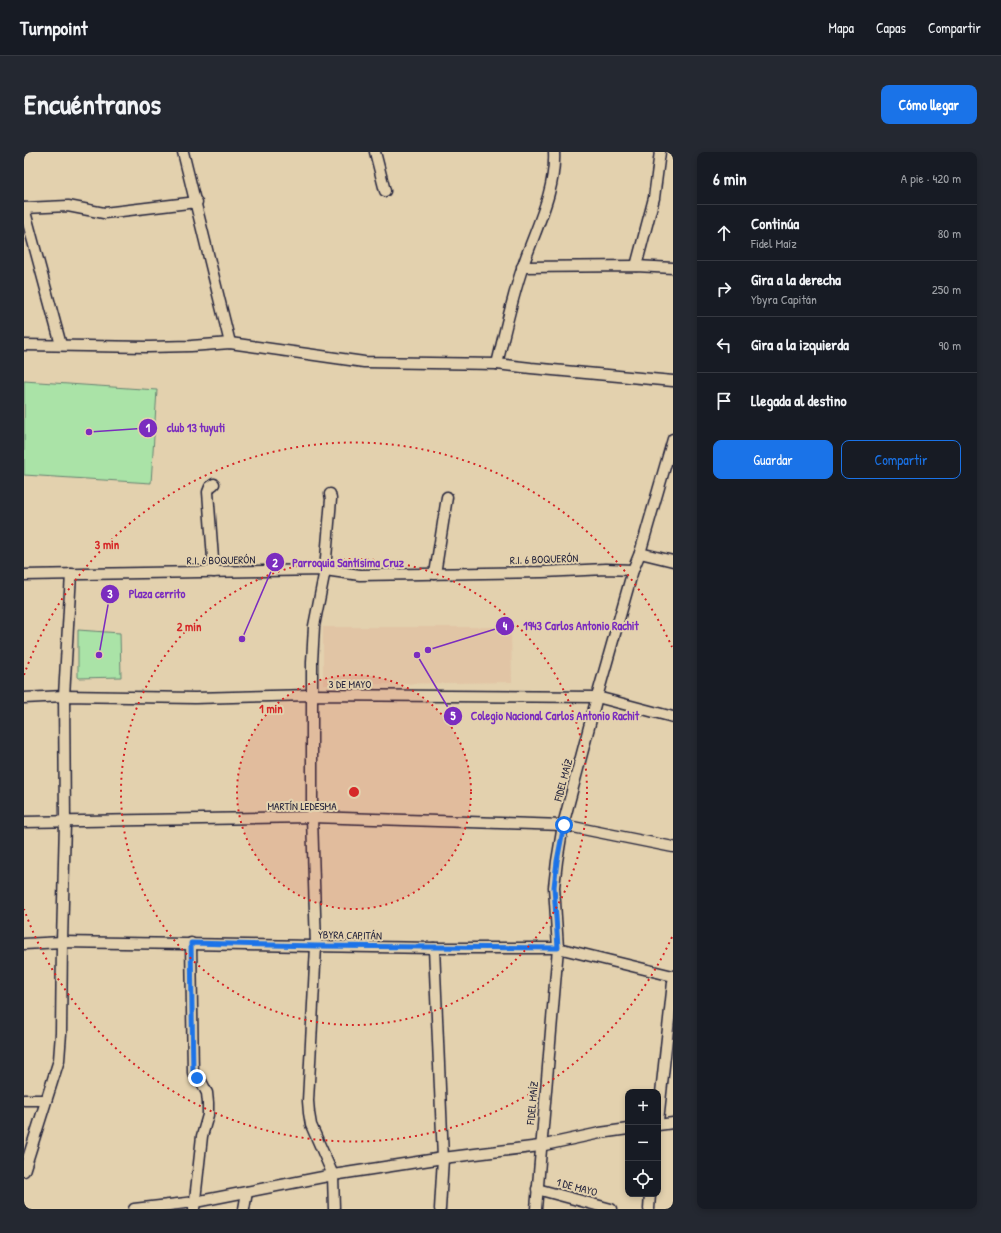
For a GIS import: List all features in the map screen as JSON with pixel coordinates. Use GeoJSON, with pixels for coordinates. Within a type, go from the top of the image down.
{"type":"FeatureCollection","features":[{"type":"Feature","properties":{"kind":"street"},"geometry":{"type":"LineString","coordinates":[[183,152],[230,344]]}},
{"type":"Feature","properties":{"kind":"street"},"geometry":{"type":"LineString","coordinates":[[376,152],[385,191]]}},
{"type":"Feature","properties":{"kind":"street"},"geometry":{"type":"LineString","coordinates":[[497,364],[522,267],[548,196],[553,171],[554,152]]}},
{"type":"Feature","properties":{"kind":"street"},"geometry":{"type":"LineString","coordinates":[[636,266],[654,198],[660,152]]}},
{"type":"Feature","properties":{"kind":"street"},"geometry":{"type":"LineString","coordinates":[[61,346],[24,208],[68,206],[104,213],[196,202]]}},
{"type":"Feature","properties":{"kind":"street"},"geometry":{"type":"LineString","coordinates":[[522,267],[636,266],[673,268]]}},
{"type":"Feature","properties":{"kind":"street"},"geometry":{"type":"LineString","coordinates":[[24,345],[148,347],[230,344],[364,362],[497,364],[673,381]]}},
{"type":"Feature","properties":{"kind":"street","name":"FIDEL MAÍZ"},"geometry":{"type":"LineString","coordinates":[[536,1209],[540,1146],[558,948],[554,887],[557,861],[564,825],[597,697],[633,570],[640,553],[673,439]]}},
{"type":"Feature","properties":{"kind":"street"},"geometry":{"type":"LineString","coordinates":[[214,484],[210,487],[208,492],[214,572]]}},
{"type":"Feature","properties":{"kind":"street"},"geometry":{"type":"LineString","coordinates":[[330,494],[331,499],[325,570],[314,626],[312,662],[312,817],[316,946],[309,1113],[311,1125],[333,1175],[334,1209]]}},
{"type":"Feature","properties":{"kind":"street"},"geometry":{"type":"LineString","coordinates":[[435,574],[447,496]]}},
{"type":"Feature","properties":{"kind":"street"},"geometry":{"type":"LineString","coordinates":[[640,553],[673,561]]}},
{"type":"Feature","properties":{"kind":"street","name":"R.I. 6 BOQUERÓN"},"geometry":{"type":"LineString","coordinates":[[24,575],[325,570],[360,575],[543,572],[606,569],[633,570]]}},
{"type":"Feature","properties":{"kind":"street"},"geometry":{"type":"LineString","coordinates":[[24,1171],[58,1060],[61,1040],[65,822],[64,696],[71,574]]}},
{"type":"Feature","properties":{"kind":"street","name":"3 DE MAYO"},"geometry":{"type":"LineString","coordinates":[[24,698],[64,696],[195,698],[312,695],[597,697],[673,717]]}},
{"type":"Feature","properties":{"kind":"street","name":"MARTÍN LEDESMA"},"geometry":{"type":"LineString","coordinates":[[24,822],[312,817],[564,825],[673,847]]}},
{"type":"Feature","properties":{"kind":"street","name":"YBYRA CAPITÁN"},"geometry":{"type":"LineString","coordinates":[[24,944],[62,942],[434,948],[558,948],[673,976]]}},
{"type":"Feature","properties":{"kind":"street"},"geometry":{"type":"LineString","coordinates":[[191,943],[193,1073],[201,1081],[207,1093],[208,1103],[208,1115],[202,1136],[194,1206]]}},
{"type":"Feature","properties":{"kind":"street"},"geometry":{"type":"LineString","coordinates":[[434,948],[443,1158],[440,1209]]}},
{"type":"Feature","properties":{"kind":"street"},"geometry":{"type":"LineString","coordinates":[[661,1093],[673,982]]}},
{"type":"Feature","properties":{"kind":"street"},"geometry":{"type":"LineString","coordinates":[[24,1100],[46,1100]]}},
{"type":"Feature","properties":{"kind":"street"},"geometry":{"type":"LineString","coordinates":[[661,1125],[673,1123]]}},
{"type":"Feature","properties":{"kind":"street"},"geometry":{"type":"LineString","coordinates":[[134,1209],[194,1206],[246,1192],[333,1175],[443,1158],[540,1146],[600,1133],[625,1129]]}},
{"type":"Feature","properties":{"kind":"street","name":"1 DE MAYO"},"geometry":{"type":"LineString","coordinates":[[537,1189],[611,1209]]}},
{"type":"Feature","properties":{"kind":"street"},"geometry":{"type":"LineString","coordinates":[[244,1209],[246,1192]]}},
{"type":"Feature","properties":{"kind":"street"},"geometry":{"type":"LineString","coordinates":[[649,1209],[650,1197]]}},
{"type":"Feature","properties":{"kind":"shaded area"},"geometry":{"type":"Polygon","coordinates":[[[323,627],[511,627],[512,682],[323,685],[323,627]]]}},
{"type":"Feature","properties":{"kind":"green space"},"geometry":{"type":"Polygon","coordinates":[[[24,381],[157,390],[151,483],[24,475],[24,381]]]}},
{"type":"Feature","properties":{"kind":"green space"},"geometry":{"type":"Polygon","coordinates":[[[78,630],[120,633],[121,677],[78,678],[78,630]]]}},
{"type":"Feature","properties":{"kind":"place","name":"club 13 tuyuti"},"geometry":{"type":"Point","coordinates":[89,432]}},
{"type":"Feature","properties":{"kind":"place","name":"Parroquia Santísima Cruz"},"geometry":{"type":"Point","coordinates":[242,639]}},
{"type":"Feature","properties":{"kind":"place","name":"1943 Carlos Antonio Rachit"},"geometry":{"type":"Point","coordinates":[428,650]}},
{"type":"Feature","properties":{"kind":"place","name":"Plaza cerrito"},"geometry":{"type":"Point","coordinates":[99,655]}},
{"type":"Feature","properties":{"kind":"place","name":"Colegio Nacional Carlos Antonio Rachit"},"geometry":{"type":"Point","coordinates":[417,655]}},
{"type":"Feature","properties":{"kind":"route"},"geometry":{"type":"LineString","coordinates":[[197,1078],[193,1073],[191,943],[434,948],[558,948],[554,887],[564,825]]}}]}
